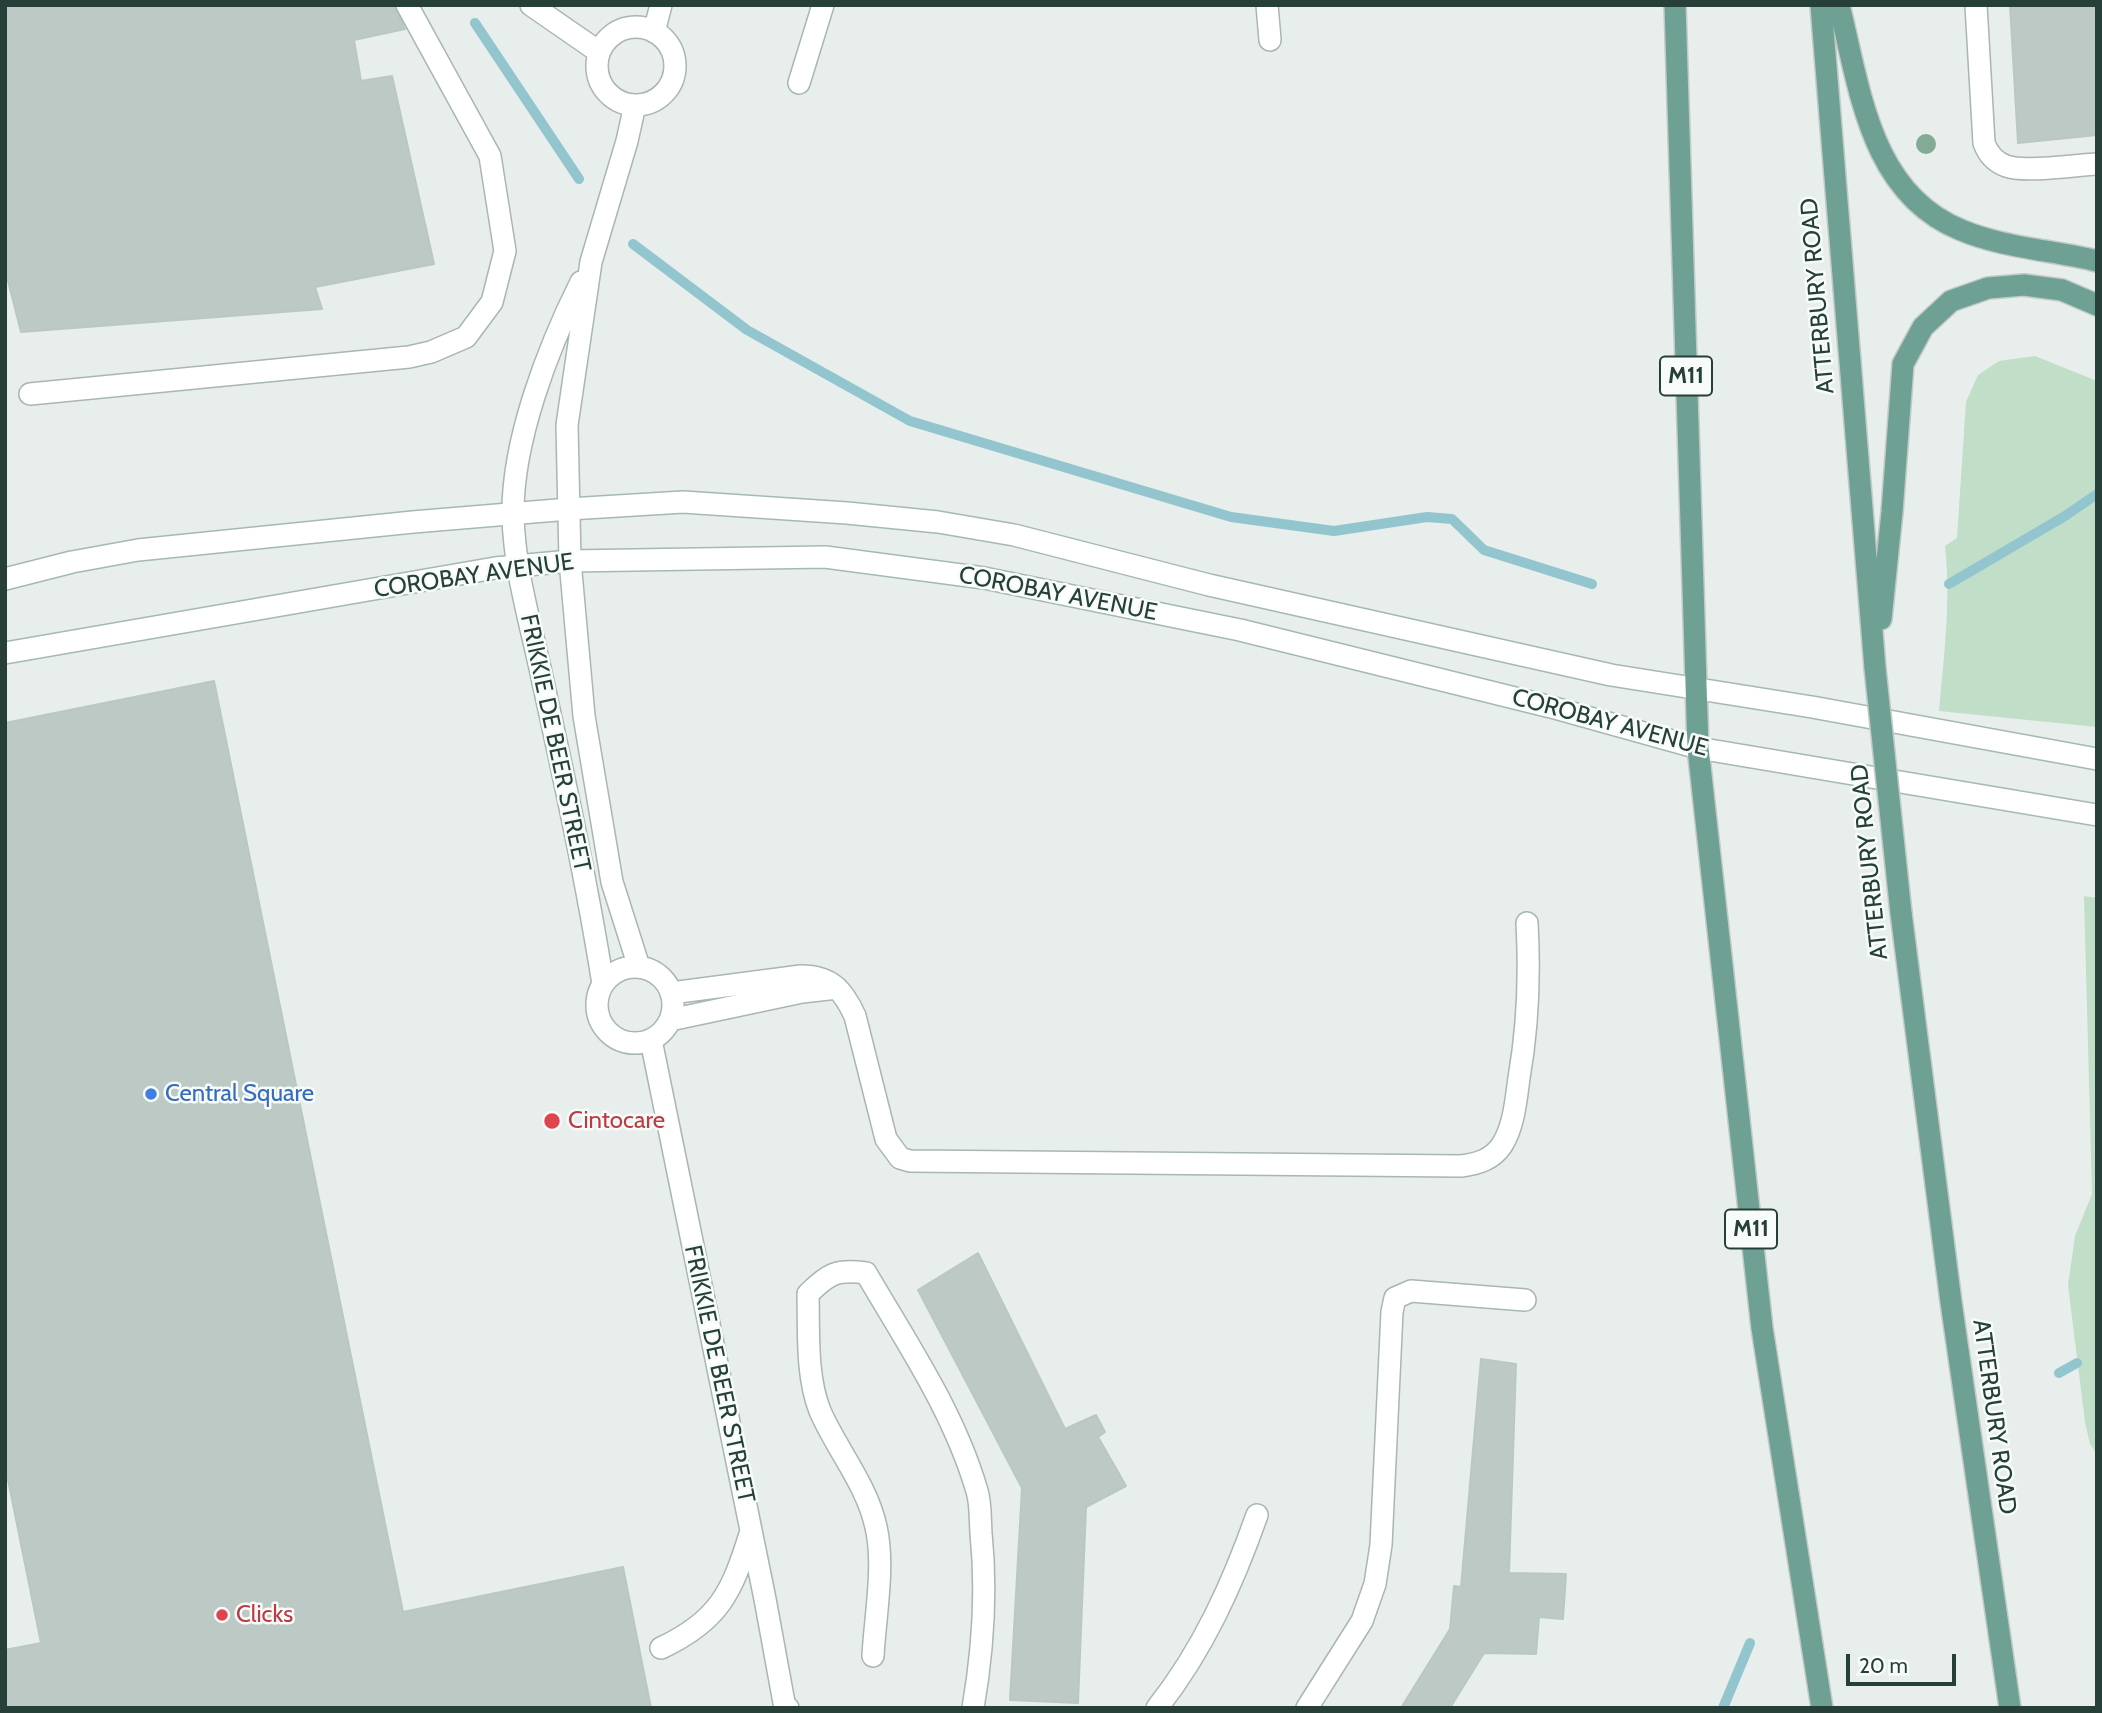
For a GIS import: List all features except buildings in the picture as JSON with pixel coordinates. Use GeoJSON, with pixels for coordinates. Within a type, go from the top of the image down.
{"type":"FeatureCollection","features":[{"type":"Feature","properties":{"kind":"main road","name":"M11"},"geometry":{"type":"LineString","coordinates":[[1675,5],[1698,748],[1762,1328],[1822,1708]]}},
{"type":"Feature","properties":{"kind":"main road","name":"ATTERBURY ROAD"},"geometry":{"type":"LineString","coordinates":[[1821,5],[1875,668],[1901,913],[1951,1302],[2010,1708]]}},
{"type":"Feature","properties":{"kind":"main road"},"geometry":{"type":"LineString","coordinates":[[1839,5],[1874,139],[1896,181],[1919,206],[1960,230],[2016,246],[2097,261]]}},
{"type":"Feature","properties":{"kind":"main road"},"geometry":{"type":"LineString","coordinates":[[1875,668],[1892,512],[1903,364],[1923,327],[1951,301],[1988,288],[2024,285],[2062,290],[2097,305]]}},
{"type":"Feature","properties":{"kind":"street"},"geometry":{"type":"LineString","coordinates":[[531,5],[599,52]]}},
{"type":"Feature","properties":{"kind":"street"},"geometry":{"type":"LineString","coordinates":[[654,32],[661,5]]}},
{"type":"Feature","properties":{"kind":"street"},"geometry":{"type":"LineString","coordinates":[[799,83],[823,5]]}},
{"type":"Feature","properties":{"kind":"street"},"geometry":{"type":"LineString","coordinates":[[1267,5],[1270,40]]}},
{"type":"Feature","properties":{"kind":"street"},"geometry":{"type":"LineString","coordinates":[[1976,5],[1984,143],[1989,154],[1998,162],[2015,168],[2097,164]]}},
{"type":"Feature","properties":{"kind":"street"},"geometry":{"type":"LineString","coordinates":[[30,394],[409,357],[431,352],[466,337],[492,302],[505,251],[490,156],[418,9]]}},
{"type":"Feature","properties":{"kind":"street"},"geometry":{"type":"LineString","coordinates":[[638,27],[654,32],[668,43],[673,54],[673,80],[666,92],[655,100],[635,105],[616,100],[606,91],[599,79],[599,52],[607,40],[626,28],[638,27]]}},
{"type":"Feature","properties":{"kind":"street","name":"FRIKKIE DE BEER STREET"},"geometry":{"type":"LineString","coordinates":[[635,105],[591,262],[567,425],[570,561],[584,716],[612,882],[639,967]]}},
{"type":"Feature","properties":{"kind":"street","name":"FRIKKIE DE BEER STREET"},"geometry":{"type":"LineString","coordinates":[[591,262],[558,330],[533,402],[518,460],[513,515],[518,566],[565,781],[603,984],[597,997],[597,1012],[602,1025],[611,1035],[623,1042],[637,1044],[651,1040],[786,1708]]}},
{"type":"Feature","properties":{"kind":"street","name":"COROBAY AVENUE"},"geometry":{"type":"LineString","coordinates":[[5,579],[72,562],[138,550],[401,523],[683,502],[938,522],[1014,535],[1209,585],[1580,668],[2097,759]]}},
{"type":"Feature","properties":{"kind":"street","name":"COROBAY AVENUE"},"geometry":{"type":"LineString","coordinates":[[5,653],[495,568],[570,561],[825,557],[985,578],[1240,630],[1551,707],[1698,748],[2097,815]]}},
{"type":"Feature","properties":{"kind":"street"},"geometry":{"type":"LineString","coordinates":[[671,993],[801,975],[821,977],[829,981],[849,1002],[861,1034],[886,1139],[900,1158],[910,1161],[1461,1166],[1477,1164],[1496,1152],[1507,1134],[1514,1111],[1528,1023],[1530,972],[1527,923]]}},
{"type":"Feature","properties":{"kind":"street"},"geometry":{"type":"LineString","coordinates":[[603,984],[612,974],[625,968],[639,967],[653,972],[664,981],[671,993],[673,1007],[670,1020],[662,1032],[651,1040]]}},
{"type":"Feature","properties":{"kind":"street"},"geometry":{"type":"LineString","coordinates":[[670,1020],[802,992],[837,989]]}},
{"type":"Feature","properties":{"kind":"street"},"geometry":{"type":"LineString","coordinates":[[873,1656],[879,1562],[876,1527],[864,1495],[820,1410],[812,1377],[807,1294],[825,1276],[846,1270],[866,1273],[932,1385],[957,1436],[978,1493],[985,1569],[982,1656],[973,1708]]}},
{"type":"Feature","properties":{"kind":"street"},"geometry":{"type":"LineString","coordinates":[[1307,1708],[1362,1620],[1375,1584],[1381,1545],[1392,1312],[1395,1298],[1411,1291],[1525,1300]]}},
{"type":"Feature","properties":{"kind":"street"},"geometry":{"type":"LineString","coordinates":[[1157,1708],[1175,1684],[1223,1604],[1257,1515]]}},
{"type":"Feature","properties":{"kind":"street"},"geometry":{"type":"LineString","coordinates":[[661,1648],[683,1637],[716,1610],[731,1588],[751,1531]]}},
{"type":"Feature","properties":{"kind":"green space"},"geometry":{"type":"Polygon","coordinates":[[[2035,356],[2097,381],[2097,727],[1939,711],[1947,608],[1945,546],[1957,538],[1966,402],[1978,375],[1999,361],[2035,356]]]}},
{"type":"Feature","properties":{"kind":"green space"},"geometry":{"type":"Polygon","coordinates":[[[2084,896],[2097,898],[2097,1454],[2090,1444],[2085,1422],[2068,1285],[2075,1236],[2092,1194],[2084,896]]]}},
{"type":"Feature","properties":{"kind":"waterway"},"geometry":{"type":"LineString","coordinates":[[475,23],[579,179]]}},
{"type":"Feature","properties":{"kind":"waterway"},"geometry":{"type":"LineString","coordinates":[[633,244],[747,330],[910,421],[1231,517],[1334,531],[1427,517],[1452,519],[1484,550],[1592,584]]}},
{"type":"Feature","properties":{"kind":"waterway"},"geometry":{"type":"LineString","coordinates":[[1949,584],[2065,516],[2097,494]]}},
{"type":"Feature","properties":{"kind":"waterway"},"geometry":{"type":"LineString","coordinates":[[2059,1373],[2077,1363]]}},
{"type":"Feature","properties":{"kind":"waterway"},"geometry":{"type":"LineString","coordinates":[[1723,1708],[1750,1643]]}},
{"type":"Feature","properties":{"kind":"place","name":"Central Square"},"geometry":{"type":"Point","coordinates":[151,1094]}},
{"type":"Feature","properties":{"kind":"place","name":"Cintocare"},"geometry":{"type":"Point","coordinates":[552,1121]}},
{"type":"Feature","properties":{"kind":"place","name":"Clicks"},"geometry":{"type":"Point","coordinates":[222,1615]}}]}
